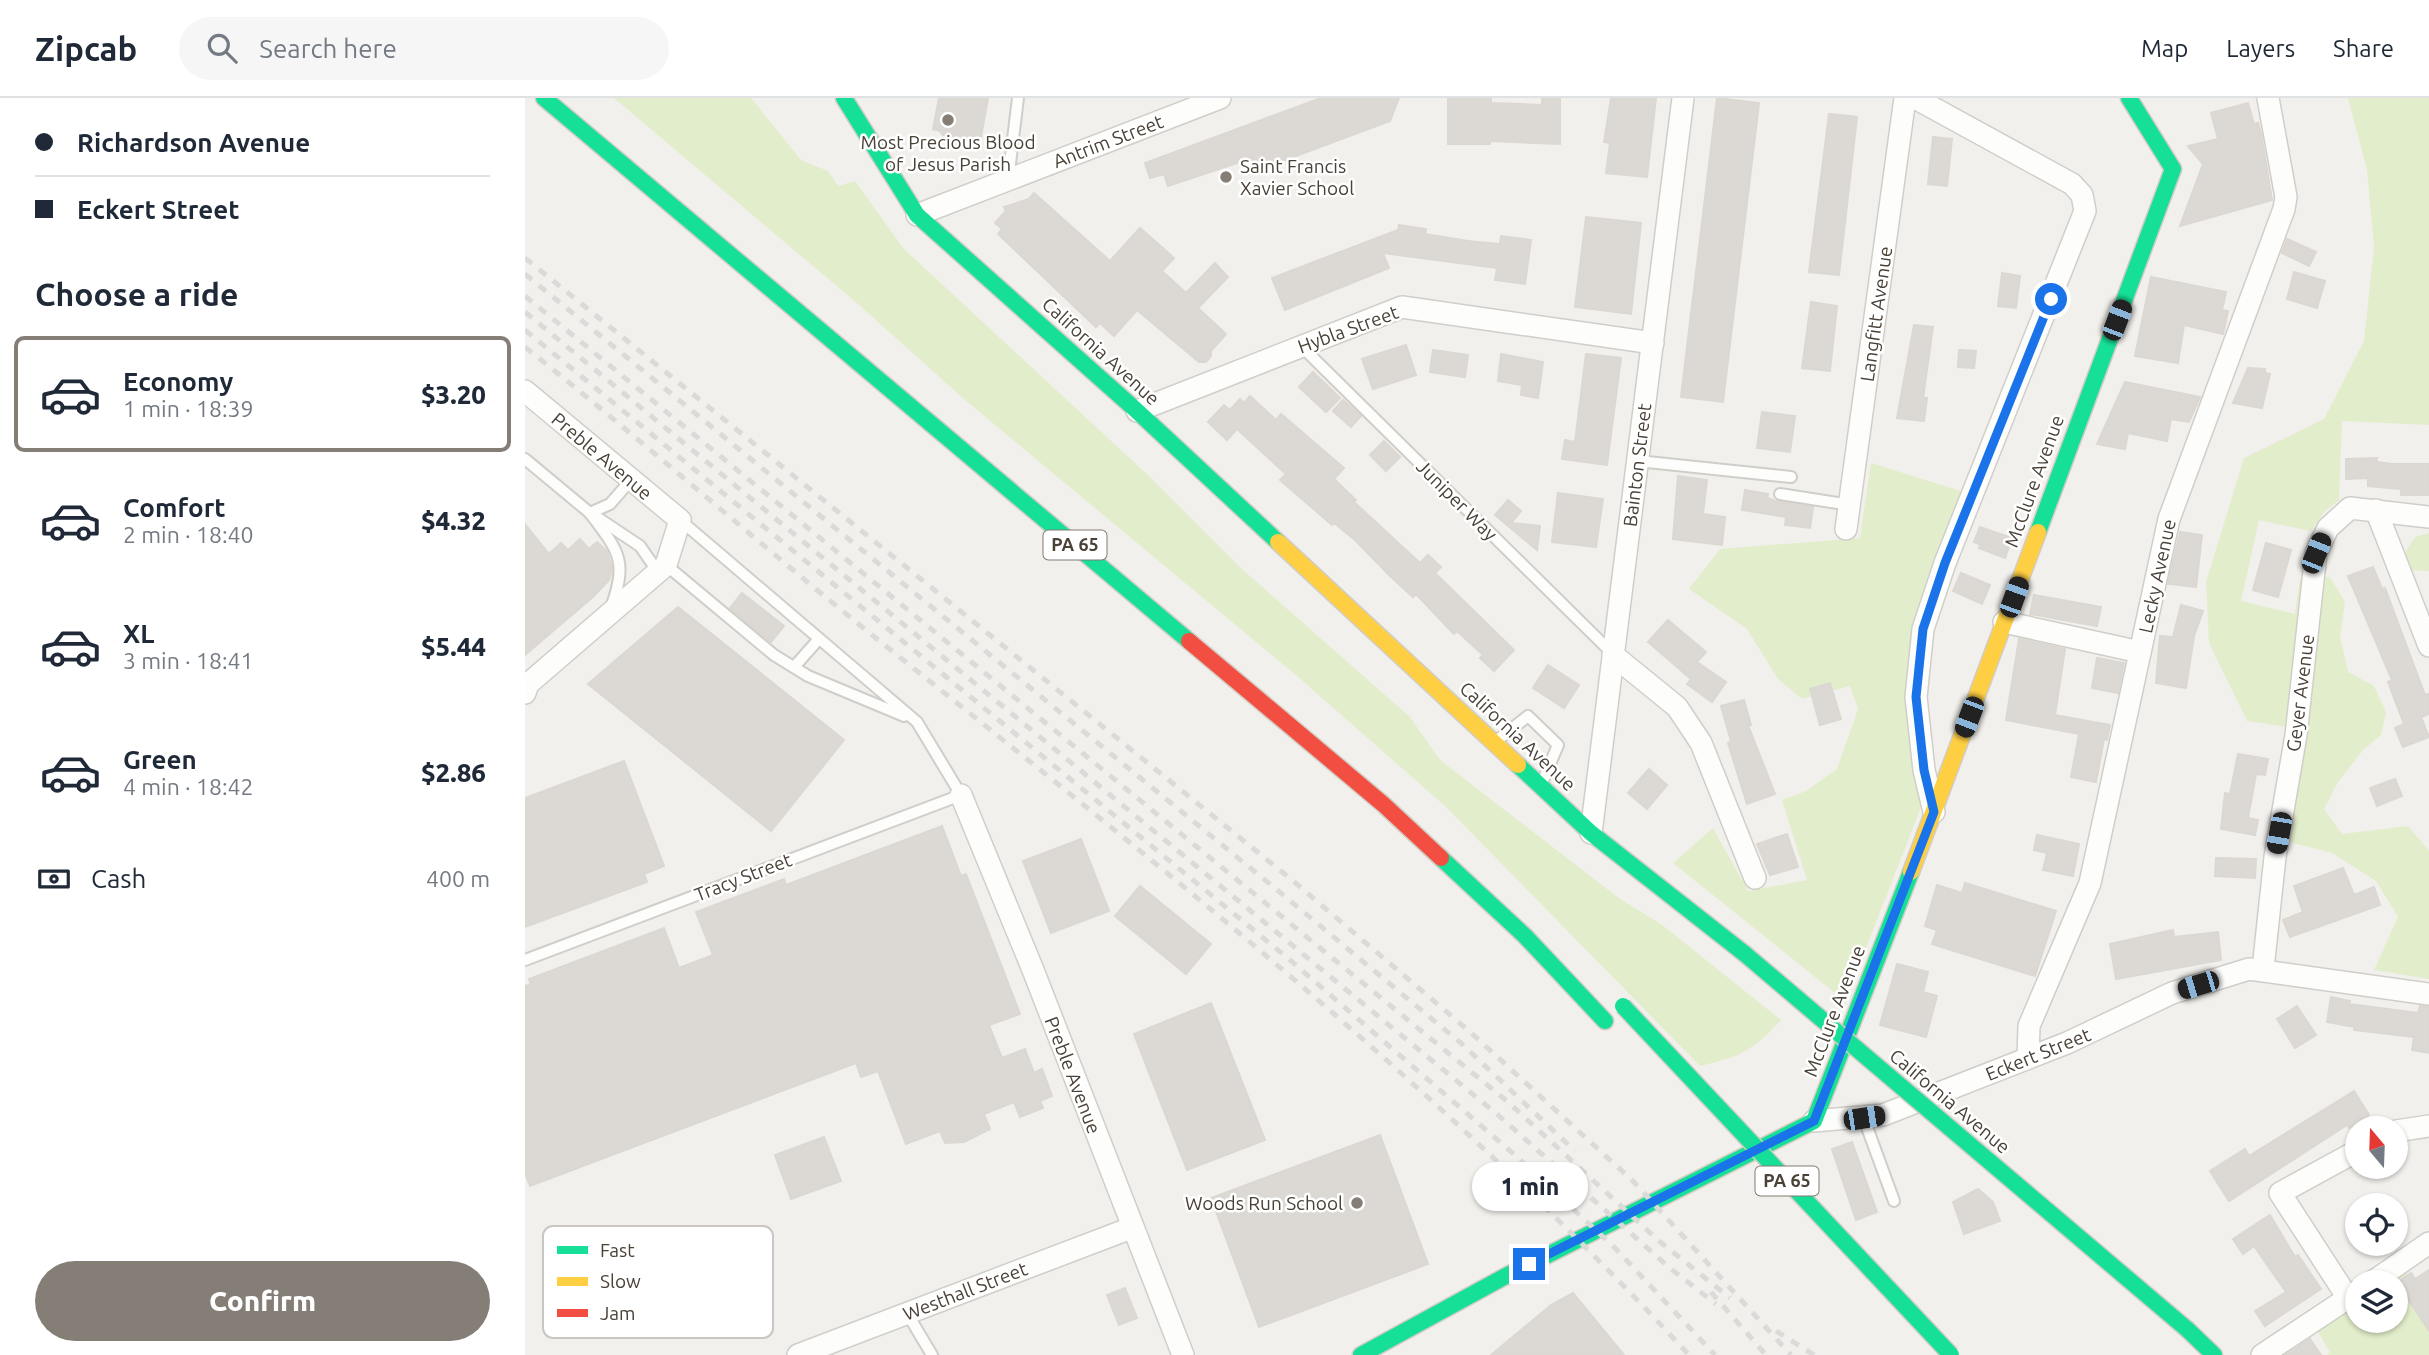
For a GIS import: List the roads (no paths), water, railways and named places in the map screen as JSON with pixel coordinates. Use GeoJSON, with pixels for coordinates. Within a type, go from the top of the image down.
{"type":"FeatureCollection","features":[{"type":"Feature","properties":{"kind":"main road","name":"PA 65"},"geometry":{"type":"LineString","coordinates":[[544,98],[1383,804],[1525,936],[1610,1026]]}},
{"type":"Feature","properties":{"kind":"main road","name":"California Avenue"},"geometry":{"type":"LineString","coordinates":[[844,98],[917,215],[1137,411],[1591,833],[1745,954],[2188,1330],[2214,1355]]}},
{"type":"Feature","properties":{"kind":"main road","name":"McClure Avenue"},"geometry":{"type":"LineString","coordinates":[[1814,1121],[1934,812],[2173,169],[2129,98]]}},
{"type":"Feature","properties":{"kind":"main road","name":"PA 65"},"geometry":{"type":"LineString","coordinates":[[1618,1001],[1951,1355]]}},
{"type":"Feature","properties":{"kind":"main road","name":"Eckert Street"},"geometry":{"type":"LineString","coordinates":[[1361,1355],[1504,1277],[1814,1121]]}},
{"type":"Feature","properties":{"kind":"main road","name":"PA 65"},"geometry":{"type":"LineString","coordinates":[[1719,1143],[1748,1173]]}},
{"type":"Feature","properties":{"kind":"street","name":"Antrim Street"},"geometry":{"type":"LineString","coordinates":[[917,215],[1220,98]]}},
{"type":"Feature","properties":{"kind":"street","name":"Bainton Street"},"geometry":{"type":"LineString","coordinates":[[1591,833],[1683,98]]}},
{"type":"Feature","properties":{"kind":"street","name":"Langfitt Avenue"},"geometry":{"type":"LineString","coordinates":[[1846,529],[1905,98]]}},
{"type":"Feature","properties":{"kind":"street"},"geometry":{"type":"LineString","coordinates":[[1915,98],[2072,184],[2082,195],[2085,211],[1945,563],[1923,629],[1916,697],[1924,770],[1934,812]]}},
{"type":"Feature","properties":{"kind":"street","name":"Lecky Avenue"},"geometry":{"type":"LineString","coordinates":[[2028,1058],[2029,1026],[2090,883],[2169,519],[2286,202],[2268,98]]}},
{"type":"Feature","properties":{"kind":"street","name":"Hybla Street"},"geometry":{"type":"LineString","coordinates":[[1137,411],[1402,307],[1653,343]]}},
{"type":"Feature","properties":{"kind":"street","name":"Preble Avenue"},"geometry":{"type":"LineString","coordinates":[[525,391],[680,520]]}},
{"type":"Feature","properties":{"kind":"street","name":"Geyer Avenue"},"geometry":{"type":"LineString","coordinates":[[2263,969],[2275,857],[2296,735],[2316,553],[2328,528],[2343,512],[2358,508],[2429,517]]}},
{"type":"Feature","properties":{"kind":"street"},"geometry":{"type":"LineString","coordinates":[[2376,510],[2429,646]]}},
{"type":"Feature","properties":{"kind":"street"},"geometry":{"type":"LineString","coordinates":[[526,687],[662,568],[680,520]]}},
{"type":"Feature","properties":{"kind":"street"},"geometry":{"type":"LineString","coordinates":[[2004,622],[2140,652]]}},
{"type":"Feature","properties":{"kind":"street"},"geometry":{"type":"LineString","coordinates":[[1613,655],[1677,707],[1701,743],[1755,878]]}},
{"type":"Feature","properties":{"kind":"street","name":"Preble Avenue"},"geometry":{"type":"LineString","coordinates":[[961,795],[1033,970],[1131,1228],[1183,1355]]}},
{"type":"Feature","properties":{"kind":"street","name":"Eckert Street"},"geometry":{"type":"LineString","coordinates":[[1814,1121],[1883,1115],[2028,1058],[2172,993],[2249,969],[2429,994]]}},
{"type":"Feature","properties":{"kind":"street"},"geometry":{"type":"LineString","coordinates":[[2408,1129],[2429,1126]]}},
{"type":"Feature","properties":{"kind":"street"},"geometry":{"type":"LineString","coordinates":[[2345,1158],[2280,1193],[2345,1284]]}},
{"type":"Feature","properties":{"kind":"street","name":"Westhall Street"},"geometry":{"type":"LineString","coordinates":[[799,1355],[1131,1228]]}},
{"type":"Feature","properties":{"kind":"street"},"geometry":{"type":"LineString","coordinates":[[2390,1270],[2429,1243]]}},
{"type":"Feature","properties":{"kind":"street"},"geometry":{"type":"LineString","coordinates":[[2262,1355],[2345,1300]]}},
{"type":"Feature","properties":{"kind":"lane"},"geometry":{"type":"LineString","coordinates":[[1008,180],[1018,98]]}},
{"type":"Feature","properties":{"kind":"lane","name":"Juniper Way"},"geometry":{"type":"LineString","coordinates":[[1301,346],[1613,655]]}},
{"type":"Feature","properties":{"kind":"lane"},"geometry":{"type":"LineString","coordinates":[[525,459],[590,513],[640,546],[662,568],[774,655],[808,676],[917,722]]}},
{"type":"Feature","properties":{"kind":"lane"},"geometry":{"type":"LineString","coordinates":[[1638,461],[1791,477]]}},
{"type":"Feature","properties":{"kind":"lane"},"geometry":{"type":"LineString","coordinates":[[590,513],[610,504],[631,480]]}},
{"type":"Feature","properties":{"kind":"lane"},"geometry":{"type":"LineString","coordinates":[[1780,494],[1850,505]]}},
{"type":"Feature","properties":{"kind":"lane"},"geometry":{"type":"LineString","coordinates":[[590,513],[618,555],[622,570],[608,615]]}},
{"type":"Feature","properties":{"kind":"lane"},"geometry":{"type":"LineString","coordinates":[[680,520],[917,722],[961,795]]}},
{"type":"Feature","properties":{"kind":"lane"},"geometry":{"type":"LineString","coordinates":[[794,667],[818,640]]}},
{"type":"Feature","properties":{"kind":"lane"},"geometry":{"type":"LineString","coordinates":[[1495,743],[1526,715],[1556,742],[1558,747],[1541,786]]}},
{"type":"Feature","properties":{"kind":"lane","name":"Tracy Street"},"geometry":{"type":"LineString","coordinates":[[525,960],[961,795]]}},
{"type":"Feature","properties":{"kind":"lane"},"geometry":{"type":"LineString","coordinates":[[1864,1118],[1894,1201]]}},
{"type":"Feature","properties":{"kind":"lane"},"geometry":{"type":"LineString","coordinates":[[907,1313],[932,1355]]}},
{"type":"Feature","properties":{"kind":"railway"},"geometry":{"type":"LineString","coordinates":[[525,258],[1292,880],[1469,1031],[1633,1181],[1791,1355]]}},
{"type":"Feature","properties":{"kind":"railway"},"geometry":{"type":"LineString","coordinates":[[525,274],[1462,1044],[1575,1151]]}},
{"type":"Feature","properties":{"kind":"railway"},"geometry":{"type":"LineString","coordinates":[[525,296],[1508,1102],[1659,1241],[1730,1298]]}},
{"type":"Feature","properties":{"kind":"railway"},"geometry":{"type":"LineString","coordinates":[[525,312],[1498,1115],[1671,1269],[1716,1304]]}},
{"type":"Feature","properties":{"kind":"railway"},"geometry":{"type":"LineString","coordinates":[[525,330],[1290,960],[1516,1156],[1615,1248],[1715,1355]]}},
{"type":"Feature","properties":{"kind":"railway"},"geometry":{"type":"LineString","coordinates":[[525,347],[1297,982],[1498,1162],[1595,1257],[1689,1355]]}},
{"type":"Feature","properties":{"kind":"railway"},"geometry":{"type":"LineString","coordinates":[[1711,1292],[1766,1355]]}},
{"type":"Feature","properties":{"kind":"railway"},"geometry":{"type":"LineString","coordinates":[[1776,1331],[1814,1355]]}},
{"type":"Feature","properties":{"kind":"place","name":"Most Precious Blood of Jesus Parish"},"geometry":{"type":"Point","coordinates":[948,120]}},
{"type":"Feature","properties":{"kind":"place","name":"Saint Francis Xavier School"},"geometry":{"type":"Point","coordinates":[1226,177]}},
{"type":"Feature","properties":{"kind":"place","name":"Woods Run School"},"geometry":{"type":"Point","coordinates":[1357,1203]}}]}
